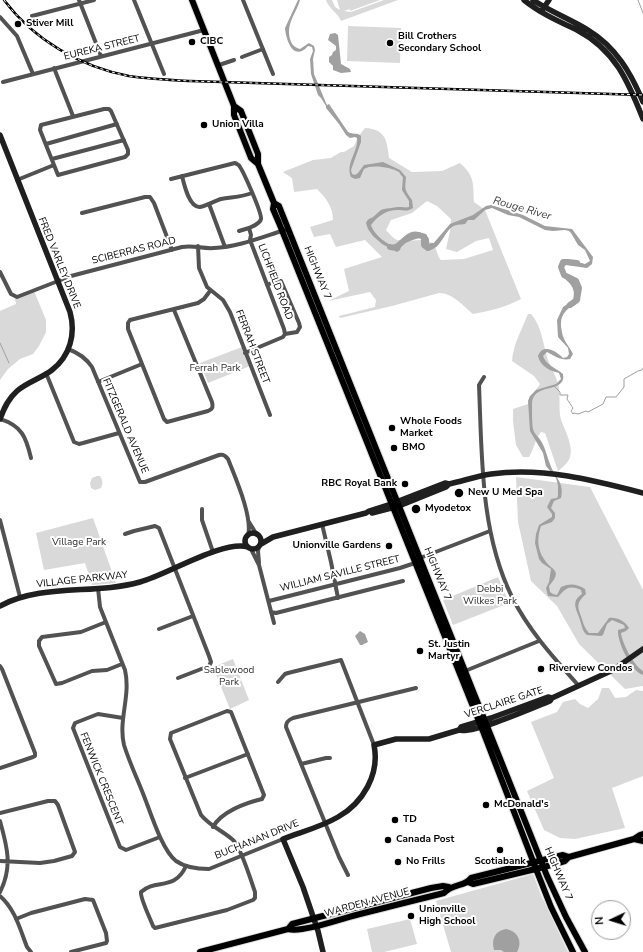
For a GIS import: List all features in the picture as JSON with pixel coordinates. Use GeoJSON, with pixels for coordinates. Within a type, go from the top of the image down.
{"type":"FeatureCollection","features":[{"type":"Feature","properties":{"kind":"main road","name":"HIGHWAY 7"},"geometry":{"type":"LineString","coordinates":[[192,0],[219,65],[234,106],[234,115],[251,158],[258,164],[274,202],[273,209],[282,231],[395,505],[420,558],[465,671],[533,862],[551,907],[573,952]]}},
{"type":"Feature","properties":{"kind":"main road"},"geometry":{"type":"LineString","coordinates":[[524,0],[587,36],[608,54],[626,79],[643,119]]}},
{"type":"Feature","properties":{"kind":"main road"},"geometry":{"type":"LineString","coordinates":[[533,0],[542,10],[587,29],[608,45],[626,67],[634,80],[643,102]]}},
{"type":"Feature","properties":{"kind":"main road"},"geometry":{"type":"LineString","coordinates":[[542,10],[549,0]]}},
{"type":"Feature","properties":{"kind":"main road","name":"FRED VARLEY DRIVE"},"geometry":{"type":"LineString","coordinates":[[0,135],[71,318],[72,333],[68,349],[61,361],[52,370],[17,391],[5,405],[0,419]]}},
{"type":"Feature","properties":{"kind":"main road","name":"HIGHWAY 7"},"geometry":{"type":"LineString","coordinates":[[274,202],[280,206],[289,229],[395,505],[415,563],[483,724],[505,766],[544,867],[566,917],[585,952]]}},
{"type":"Feature","properties":{"kind":"main road"},"geometry":{"type":"LineString","coordinates":[[273,537],[252,534],[247,538],[246,544],[250,548],[256,549],[273,537],[395,505],[446,487],[449,484],[484,475],[519,472],[553,474],[603,482],[643,494]]}},
{"type":"Feature","properties":{"kind":"main road"},"geometry":{"type":"LineString","coordinates":[[258,535],[261,540],[260,545]]}},
{"type":"Feature","properties":{"kind":"main road","name":"VILLAGE PARKWAY"},"geometry":{"type":"LineString","coordinates":[[234,547],[247,538]]}},
{"type":"Feature","properties":{"kind":"main road","name":"VILLAGE PARKWAY"},"geometry":{"type":"LineString","coordinates":[[0,606],[20,597],[40,593],[138,583],[214,552],[234,547],[250,548]]}},
{"type":"Feature","properties":{"kind":"main road"},"geometry":{"type":"LineString","coordinates":[[552,698],[613,670],[643,649]]}},
{"type":"Feature","properties":{"kind":"main road","name":"VERCLAIRE GATE"},"geometry":{"type":"LineString","coordinates":[[483,724],[540,700],[548,697],[552,698]]}},
{"type":"Feature","properties":{"kind":"main road","name":"VERCLAIRE GATE"},"geometry":{"type":"LineString","coordinates":[[374,745],[396,740],[429,739],[459,730],[461,727],[483,724],[550,701],[552,698]]}},
{"type":"Feature","properties":{"kind":"main road","name":"BUCHANAN DRIVE"},"geometry":{"type":"LineString","coordinates":[[284,840],[338,817],[353,806],[367,788],[374,768],[376,752],[374,745]]}},
{"type":"Feature","properties":{"kind":"main road","name":"WARDEN AVENUE"},"geometry":{"type":"LineString","coordinates":[[468,882],[473,884],[544,867],[565,861],[569,857],[634,839],[640,834],[643,834]]}},
{"type":"Feature","properties":{"kind":"main road","name":"WARDEN AVENUE"},"geometry":{"type":"LineString","coordinates":[[634,839],[643,841]]}},
{"type":"Feature","properties":{"kind":"main road"},"geometry":{"type":"LineString","coordinates":[[284,840],[314,919],[323,952]]}},
{"type":"Feature","properties":{"kind":"main road","name":"WARDEN AVENUE"},"geometry":{"type":"LineString","coordinates":[[200,952],[288,929],[294,930],[316,925],[444,893],[449,888],[468,882],[471,878],[563,854],[569,857]]}},
{"type":"Feature","properties":{"kind":"main road","name":"WARDEN AVENUE"},"geometry":{"type":"LineString","coordinates":[[288,929],[292,924],[443,886],[449,888]]}},
{"type":"Feature","properties":{"kind":"street"},"geometry":{"type":"LineString","coordinates":[[32,16],[80,2],[94,0]]}},
{"type":"Feature","properties":{"kind":"street"},"geometry":{"type":"LineString","coordinates":[[134,0],[164,74]]}},
{"type":"Feature","properties":{"kind":"street"},"geometry":{"type":"LineString","coordinates":[[243,0],[273,74]]}},
{"type":"Feature","properties":{"kind":"street"},"geometry":{"type":"LineString","coordinates":[[80,2],[101,56]]}},
{"type":"Feature","properties":{"kind":"street"},"geometry":{"type":"LineString","coordinates":[[0,17],[17,36],[33,74]]}},
{"type":"Feature","properties":{"kind":"street","name":"EUREKA STREET"},"geometry":{"type":"LineString","coordinates":[[3,82],[204,30]]}},
{"type":"Feature","properties":{"kind":"street"},"geometry":{"type":"LineString","coordinates":[[242,57],[263,49]]}},
{"type":"Feature","properties":{"kind":"street"},"geometry":{"type":"LineString","coordinates":[[219,65],[234,60]]}},
{"type":"Feature","properties":{"kind":"street"},"geometry":{"type":"LineString","coordinates":[[54,68],[73,116]]}},
{"type":"Feature","properties":{"kind":"street"},"geometry":{"type":"LineString","coordinates":[[109,109],[124,140],[128,154],[125,157],[58,175],[40,130],[41,125],[73,116],[109,109]]}},
{"type":"Feature","properties":{"kind":"street"},"geometry":{"type":"LineString","coordinates":[[46,144],[117,124]]}},
{"type":"Feature","properties":{"kind":"street"},"geometry":{"type":"LineString","coordinates":[[52,159],[124,140]]}},
{"type":"Feature","properties":{"kind":"street"},"geometry":{"type":"LineString","coordinates":[[170,179],[236,163],[240,167],[252,193],[260,213],[261,220],[259,223],[239,231]]}},
{"type":"Feature","properties":{"kind":"street"},"geometry":{"type":"LineString","coordinates":[[17,180],[54,165]]}},
{"type":"Feature","properties":{"kind":"street"},"geometry":{"type":"LineString","coordinates":[[182,176],[190,201],[200,207],[220,199],[239,197],[252,193]]}},
{"type":"Feature","properties":{"kind":"street"},"geometry":{"type":"LineString","coordinates":[[82,213],[150,197],[154,203],[172,250]]}},
{"type":"Feature","properties":{"kind":"street"},"geometry":{"type":"LineString","coordinates":[[209,204],[225,247]]}},
{"type":"Feature","properties":{"kind":"street","name":"LICHFIELD ROAD"},"geometry":{"type":"LineString","coordinates":[[245,353],[283,337],[285,334],[250,240],[251,235],[249,228]]}},
{"type":"Feature","properties":{"kind":"street","name":"SCIBERRAS ROAD"},"geometry":{"type":"LineString","coordinates":[[0,272],[11,294],[17,297],[57,280],[172,250],[190,246],[212,248],[225,247],[289,229]]}},
{"type":"Feature","properties":{"kind":"street","name":"FERRAH STREET"},"geometry":{"type":"LineString","coordinates":[[198,246],[199,268],[207,287],[210,291],[223,300],[225,304],[270,415]]}},
{"type":"Feature","properties":{"kind":"street"},"geometry":{"type":"LineString","coordinates":[[267,285],[276,281],[281,282],[299,323],[300,327],[297,332],[285,334]]}},
{"type":"Feature","properties":{"kind":"street"},"geometry":{"type":"LineString","coordinates":[[174,310],[212,402],[212,409],[167,422],[142,364],[128,328],[128,323],[130,320],[174,310],[201,301],[208,296],[210,291]]}},
{"type":"Feature","properties":{"kind":"street","name":"FITZGERALD AVENUE"},"geometry":{"type":"LineString","coordinates":[[68,349],[79,353],[89,362],[137,477],[141,482],[145,482],[218,455],[226,455],[242,496],[249,522],[258,535]]}},
{"type":"Feature","properties":{"kind":"street"},"geometry":{"type":"LineString","coordinates":[[98,382],[142,364]]}},
{"type":"Feature","properties":{"kind":"street"},"geometry":{"type":"LineString","coordinates":[[46,373],[74,442],[79,444],[119,432]]}},
{"type":"Feature","properties":{"kind":"street"},"geometry":{"type":"LineString","coordinates":[[484,377],[479,385],[484,475],[490,531],[499,565],[509,591],[539,641],[579,686]]}},
{"type":"Feature","properties":{"kind":"street"},"geometry":{"type":"LineString","coordinates":[[0,419],[8,421],[20,430],[27,442],[31,458]]}},
{"type":"Feature","properties":{"kind":"street"},"geometry":{"type":"LineString","coordinates":[[202,510],[202,520],[214,552]]}},
{"type":"Feature","properties":{"kind":"street"},"geometry":{"type":"LineString","coordinates":[[0,520],[20,597]]}},
{"type":"Feature","properties":{"kind":"street","name":"FITZGERALD AVENUE"},"geometry":{"type":"LineString","coordinates":[[247,538],[249,522]]}},
{"type":"Feature","properties":{"kind":"street"},"geometry":{"type":"LineString","coordinates":[[322,524],[336,583],[338,598]]}},
{"type":"Feature","properties":{"kind":"street"},"geometry":{"type":"LineString","coordinates":[[125,534],[134,530],[155,526],[161,531],[209,656],[210,665],[178,678]]}},
{"type":"Feature","properties":{"kind":"street"},"geometry":{"type":"LineString","coordinates":[[420,558],[490,531]]}},
{"type":"Feature","properties":{"kind":"street"},"geometry":{"type":"LineString","coordinates":[[260,545],[258,551],[259,565],[274,623]]}},
{"type":"Feature","properties":{"kind":"street"},"geometry":{"type":"LineString","coordinates":[[250,548],[259,565]]}},
{"type":"Feature","properties":{"kind":"street","name":"WILLIAM SAVILLE STREET"},"geometry":{"type":"LineString","coordinates":[[269,601],[415,563]]}},
{"type":"Feature","properties":{"kind":"street"},"geometry":{"type":"LineString","coordinates":[[271,612],[276,613],[403,581]]}},
{"type":"Feature","properties":{"kind":"street","name":"BUCHANAN DRIVE"},"geometry":{"type":"LineString","coordinates":[[98,588],[100,607],[128,680],[122,736],[160,837],[169,853],[176,860],[186,866],[209,869],[284,840]]}},
{"type":"Feature","properties":{"kind":"street"},"geometry":{"type":"LineString","coordinates":[[159,629],[193,616]]}},
{"type":"Feature","properties":{"kind":"street"},"geometry":{"type":"LineString","coordinates":[[106,622],[81,632],[42,637],[39,641],[39,646],[56,684],[92,671],[107,670],[122,664]]}},
{"type":"Feature","properties":{"kind":"street"},"geometry":{"type":"LineString","coordinates":[[465,671],[539,641]]}},
{"type":"Feature","properties":{"kind":"street","name":"BUCHANAN DRIVE"},"geometry":{"type":"LineString","coordinates":[[278,682],[285,674],[341,660],[374,745]]}},
{"type":"Feature","properties":{"kind":"street"},"geometry":{"type":"LineString","coordinates":[[0,666],[35,753],[33,758],[0,768]]}},
{"type":"Feature","properties":{"kind":"street"},"geometry":{"type":"LineString","coordinates":[[348,875],[339,857],[286,727],[288,720],[416,688]]}},
{"type":"Feature","properties":{"kind":"street"},"geometry":{"type":"LineString","coordinates":[[186,866],[175,881],[146,888],[141,892],[140,896],[155,928],[160,928],[227,910],[253,900],[256,896],[238,846],[232,839],[213,827],[200,816],[170,739],[171,733],[227,710],[231,712],[264,795],[263,798],[228,812],[218,819],[213,827]]}},
{"type":"Feature","properties":{"kind":"street","name":"FENWICK CRESCENT"},"geometry":{"type":"LineString","coordinates":[[123,718],[98,714],[75,723],[73,728],[120,847],[126,850],[160,837]]}},
{"type":"Feature","properties":{"kind":"street"},"geometry":{"type":"LineString","coordinates":[[186,778],[248,754]]}},
{"type":"Feature","properties":{"kind":"street"},"geometry":{"type":"LineString","coordinates":[[301,764],[322,758],[330,758]]}},
{"type":"Feature","properties":{"kind":"street"},"geometry":{"type":"LineString","coordinates":[[0,813],[48,801],[54,801],[58,805],[75,852],[72,856],[40,863],[0,861]]}},
{"type":"Feature","properties":{"kind":"street"},"geometry":{"type":"LineString","coordinates":[[0,821],[8,861],[4,884],[0,892]]}},
{"type":"Feature","properties":{"kind":"street"},"geometry":{"type":"LineString","coordinates":[[0,896],[7,902],[16,919],[27,947],[31,952]]}},
{"type":"Feature","properties":{"kind":"street"},"geometry":{"type":"LineString","coordinates":[[16,919],[31,913],[91,899],[94,902],[106,933],[107,941],[106,943],[71,952]]}},
{"type":"Feature","properties":{"kind":"green space"},"geometry":{"type":"Polygon","coordinates":[[[326,0],[332,0],[335,7],[340,10],[337,0],[380,0],[350,11],[350,9],[344,11],[351,12],[384,0],[398,0],[341,21],[326,0]]]}},
{"type":"Feature","properties":{"kind":"green space"},"geometry":{"type":"Polygon","coordinates":[[[348,26],[401,28],[400,63],[347,61],[348,26]]]}},
{"type":"Feature","properties":{"kind":"green space"},"geometry":{"type":"Polygon","coordinates":[[[365,128],[381,133],[386,141],[389,158],[412,172],[442,171],[460,163],[471,176],[474,190],[474,202],[485,210],[521,299],[486,312],[473,314],[449,295],[439,293],[340,318],[339,316],[375,307],[376,300],[370,292],[328,301],[349,291],[344,269],[382,257],[365,240],[336,247],[330,234],[314,237],[310,227],[333,220],[330,207],[326,199],[317,189],[294,192],[292,178],[283,172],[313,160],[331,158],[341,152],[344,152],[354,146],[358,137],[365,128]],[[427,201],[412,213],[391,220],[386,230],[395,239],[408,241],[422,240],[432,243],[441,260],[464,259],[493,250],[489,238],[476,241],[457,252],[446,249],[451,219],[437,206],[427,201]]]}},
{"type":"Feature","properties":{"kind":"green space"},"geometry":{"type":"Polygon","coordinates":[[[34,291],[46,320],[46,332],[33,354],[20,359],[8,369],[0,380],[0,311],[16,304],[15,299],[34,291]]]}},
{"type":"Feature","properties":{"kind":"green space"},"geometry":{"type":"Polygon","coordinates":[[[528,314],[531,314],[538,324],[548,360],[557,381],[559,388],[560,416],[571,447],[569,459],[558,471],[545,433],[541,432],[539,435],[529,457],[523,457],[516,445],[513,409],[528,404],[540,384],[534,376],[512,361],[516,343],[528,314]]]}},
{"type":"Feature","properties":{"kind":"green space","name":"Ferrah Park"},"geometry":{"type":"Polygon","coordinates":[[[242,347],[250,366],[208,383],[200,363],[242,347]]]}},
{"type":"Feature","properties":{"kind":"green space"},"geometry":{"type":"Polygon","coordinates":[[[100,476],[102,479],[102,484],[101,488],[95,490],[91,488],[90,483],[92,478],[100,476]]]}},
{"type":"Feature","properties":{"kind":"green space"},"geometry":{"type":"Polygon","coordinates":[[[516,477],[590,487],[643,590],[643,686],[625,689],[579,644],[557,606],[531,581],[518,522],[516,477]]]}},
{"type":"Feature","properties":{"kind":"green space","name":"Village Park"},"geometry":{"type":"Polygon","coordinates":[[[93,518],[116,583],[92,585],[85,563],[44,570],[36,533],[93,518]]]}},
{"type":"Feature","properties":{"kind":"green space","name":"Debbi Wilkes Park"},"geometry":{"type":"Polygon","coordinates":[[[498,577],[509,603],[453,625],[443,600],[498,577]]]}},
{"type":"Feature","properties":{"kind":"green space","name":"Sablewood Park"},"geometry":{"type":"Polygon","coordinates":[[[233,659],[249,700],[230,709],[213,667],[233,659]]]}},
{"type":"Feature","properties":{"kind":"green space"},"geometry":{"type":"Polygon","coordinates":[[[602,688],[609,688],[615,698],[626,697],[636,690],[643,691],[643,776],[612,788],[625,828],[575,839],[560,838],[544,830],[527,791],[554,778],[531,722],[557,712],[563,702],[575,699],[580,704],[588,708],[598,699],[602,688]]]}},
{"type":"Feature","properties":{"kind":"green space"},"geometry":{"type":"Polygon","coordinates":[[[533,874],[541,895],[568,952],[451,952],[436,901],[533,874]]]}},
{"type":"Feature","properties":{"kind":"green space"},"geometry":{"type":"Polygon","coordinates":[[[410,919],[417,944],[384,952],[372,952],[367,929],[410,919]]]}},
{"type":"Feature","properties":{"kind":"shaded area"},"geometry":{"type":"Polygon","coordinates":[[[298,0],[300,0],[290,23],[290,39],[295,47],[300,49],[309,43],[314,46],[314,74],[327,105],[329,104],[348,132],[361,136],[361,142],[351,170],[352,174],[355,175],[358,173],[364,165],[383,162],[400,170],[406,177],[406,189],[412,200],[413,208],[407,210],[390,211],[383,214],[371,225],[375,233],[390,245],[398,247],[399,241],[417,232],[426,234],[429,239],[429,244],[432,245],[450,224],[473,215],[486,206],[491,205],[523,215],[545,226],[572,229],[593,257],[592,264],[587,268],[566,265],[563,268],[566,274],[576,284],[578,291],[576,302],[565,312],[561,323],[564,338],[573,354],[570,359],[558,358],[547,352],[543,356],[549,364],[563,374],[563,380],[560,384],[543,390],[533,397],[532,425],[535,434],[544,447],[552,469],[562,488],[561,498],[554,501],[551,508],[555,513],[555,518],[552,522],[541,526],[538,543],[542,555],[556,573],[556,576],[549,586],[550,592],[557,595],[561,587],[570,585],[576,585],[585,589],[586,594],[580,600],[578,606],[584,625],[589,633],[598,633],[609,618],[623,621],[629,628],[621,633],[622,637],[629,654],[643,671],[643,675],[634,668],[622,648],[618,630],[625,628],[624,625],[612,620],[607,624],[603,635],[587,635],[582,628],[575,606],[576,600],[582,594],[581,590],[568,588],[558,597],[548,596],[546,588],[549,582],[551,569],[539,559],[535,543],[539,525],[552,517],[552,514],[547,507],[551,499],[557,498],[558,496],[558,485],[556,478],[546,466],[543,453],[530,431],[528,401],[530,396],[536,390],[556,384],[561,379],[559,373],[552,371],[541,363],[538,356],[540,352],[546,349],[557,353],[563,358],[567,357],[569,354],[568,348],[558,337],[557,320],[563,307],[573,300],[574,293],[573,288],[561,274],[560,270],[561,265],[567,262],[585,264],[590,261],[585,250],[578,245],[569,231],[545,230],[519,217],[508,215],[492,208],[485,210],[474,220],[468,220],[465,224],[452,227],[440,243],[433,249],[429,248],[425,244],[425,239],[422,238],[402,244],[400,250],[397,252],[382,244],[373,236],[366,223],[368,219],[381,210],[396,207],[409,207],[409,201],[402,190],[403,177],[395,170],[376,166],[367,167],[364,169],[360,178],[355,179],[351,177],[350,167],[356,148],[357,138],[350,138],[346,135],[318,95],[311,74],[310,59],[313,51],[312,47],[308,46],[299,52],[295,51],[287,39],[285,28],[298,0]]]}},
{"type":"Feature","properties":{"kind":"shaded area"},"geometry":{"type":"Polygon","coordinates":[[[335,33],[338,35],[341,64],[350,69],[351,72],[341,73],[333,70],[333,66],[329,62],[329,57],[336,50],[336,46],[328,40],[330,34],[335,33]]]}},
{"type":"Feature","properties":{"kind":"shaded area"},"geometry":{"type":"Polygon","coordinates":[[[360,631],[365,634],[368,642],[362,645],[360,645],[355,636],[360,631]]]}},
{"type":"Feature","properties":{"kind":"shaded area"},"geometry":{"type":"Polygon","coordinates":[[[506,929],[514,932],[518,938],[520,944],[517,952],[494,950],[493,942],[495,936],[502,930],[506,929]]]}},
{"type":"Feature","properties":{"kind":"waterway"},"geometry":{"type":"LineString","coordinates":[[638,0],[643,13]]}},
{"type":"Feature","properties":{"kind":"waterway","name":"Rouge River"},"geometry":{"type":"LineString","coordinates":[[390,247],[398,246],[412,235],[424,237],[424,245],[428,248],[432,246]]}},
{"type":"Feature","properties":{"kind":"waterway","name":"Rouge River"},"geometry":{"type":"LineString","coordinates":[[570,305],[577,300],[579,288],[576,281],[564,275],[561,267],[563,262],[577,263]]}},
{"type":"Feature","properties":{"kind":"waterway"},"geometry":{"type":"LineString","coordinates":[[0,343],[9,363]]}},
{"type":"Feature","properties":{"kind":"waterway"},"geometry":{"type":"LineString","coordinates":[[554,386],[560,392],[560,395],[568,395],[567,399],[573,408],[571,411],[573,414],[586,411],[588,412],[603,404],[606,397],[616,397],[624,387],[624,379],[642,370],[643,368]]}},
{"type":"Feature","properties":{"kind":"railway"},"geometry":{"type":"LineString","coordinates":[[4,0],[29,27],[60,50],[93,66],[129,76],[190,81],[643,95]]}},
{"type":"Feature","properties":{"kind":"place","name":"Stiver Mill"},"geometry":{"type":"Point","coordinates":[18,24]}},
{"type":"Feature","properties":{"kind":"place","name":"CIBC"},"geometry":{"type":"Point","coordinates":[192,42]}},
{"type":"Feature","properties":{"kind":"place","name":"Bill Crothers Secondary School"},"geometry":{"type":"Point","coordinates":[390,43]}},
{"type":"Feature","properties":{"kind":"place","name":"Union Villa"},"geometry":{"type":"Point","coordinates":[204,125]}},
{"type":"Feature","properties":{"kind":"place","name":"Whole Foods Market"},"geometry":{"type":"Point","coordinates":[392,428]}},
{"type":"Feature","properties":{"kind":"place","name":"BMO"},"geometry":{"type":"Point","coordinates":[394,448]}},
{"type":"Feature","properties":{"kind":"place","name":"RBC Royal Bank"},"geometry":{"type":"Point","coordinates":[405,484]}},
{"type":"Feature","properties":{"kind":"place","name":"New U Med Spa"},"geometry":{"type":"Point","coordinates":[459,493]}},
{"type":"Feature","properties":{"kind":"place","name":"Myodetox"},"geometry":{"type":"Point","coordinates":[416,509]}},
{"type":"Feature","properties":{"kind":"place","name":"Unionville Gardens"},"geometry":{"type":"Point","coordinates":[389,546]}},
{"type":"Feature","properties":{"kind":"place","name":"St. Justin Martyr"},"geometry":{"type":"Point","coordinates":[420,651]}},
{"type":"Feature","properties":{"kind":"place","name":"Riverview Condos"},"geometry":{"type":"Point","coordinates":[541,669]}},
{"type":"Feature","properties":{"kind":"place","name":"McDonald's"},"geometry":{"type":"Point","coordinates":[486,805]}},
{"type":"Feature","properties":{"kind":"place","name":"TD"},"geometry":{"type":"Point","coordinates":[395,820]}},
{"type":"Feature","properties":{"kind":"place","name":"Canada Post"},"geometry":{"type":"Point","coordinates":[388,840]}},
{"type":"Feature","properties":{"kind":"place","name":"Scotiabank"},"geometry":{"type":"Point","coordinates":[500,850]}},
{"type":"Feature","properties":{"kind":"place","name":"No Frills"},"geometry":{"type":"Point","coordinates":[398,862]}},
{"type":"Feature","properties":{"kind":"place","name":"Unionville High School"},"geometry":{"type":"Point","coordinates":[411,916]}}]}
